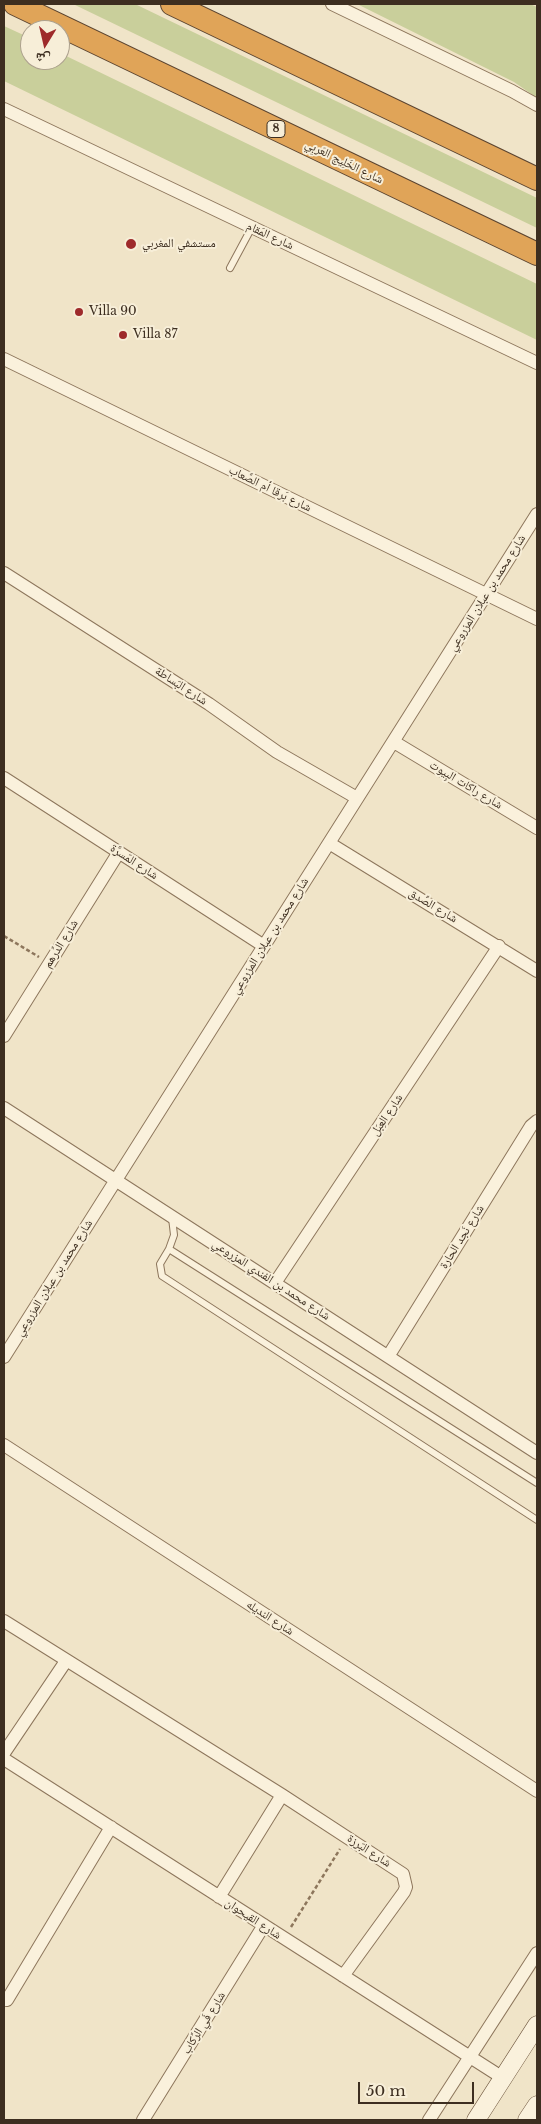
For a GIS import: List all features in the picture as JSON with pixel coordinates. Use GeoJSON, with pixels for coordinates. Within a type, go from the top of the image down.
{"type":"FeatureCollection","features":[{"type":"Feature","properties":{"kind":"highway","name":"شارع الخَلِيج العَربِي"},"geometry":{"type":"LineString","coordinates":[[15,4],[537,254]]}},
{"type":"Feature","properties":{"kind":"highway"},"geometry":{"type":"LineString","coordinates":[[172,4],[537,179]]}},
{"type":"Feature","properties":{"kind":"main road"},"geometry":{"type":"LineString","coordinates":[[476,2120],[537,2025]]}},
{"type":"Feature","properties":{"kind":"main road"},"geometry":{"type":"LineString","coordinates":[[527,2120],[537,2105]]}},
{"type":"Feature","properties":{"kind":"street"},"geometry":{"type":"LineString","coordinates":[[332,4],[504,87],[537,105]]}},
{"type":"Feature","properties":{"kind":"street","name":"شارع المَقام"},"geometry":{"type":"LineString","coordinates":[[4,109],[537,363]]}},
{"type":"Feature","properties":{"kind":"street","name":"شارع بَرقا أم الصَّعاب"},"geometry":{"type":"LineString","coordinates":[[4,359],[537,619]]}},
{"type":"Feature","properties":{"kind":"street","name":"شارع محمد بن عبلان المزروعي"},"geometry":{"type":"LineString","coordinates":[[4,1357],[537,514]]}},
{"type":"Feature","properties":{"kind":"street","name":"شارع البَساطة"},"geometry":{"type":"LineString","coordinates":[[4,573],[209,704],[277,752],[357,798]]}},
{"type":"Feature","properties":{"kind":"street","name":"شارع راكات البِيوت"},"geometry":{"type":"LineString","coordinates":[[394,742],[537,828]]}},
{"type":"Feature","properties":{"kind":"street","name":"شارع المَسرَّة"},"geometry":{"type":"LineString","coordinates":[[4,778],[264,946]]}},
{"type":"Feature","properties":{"kind":"street","name":"شارع الصِّدق"},"geometry":{"type":"LineString","coordinates":[[329,844],[499,946],[537,971]]}},
{"type":"Feature","properties":{"kind":"street","name":"شارع الدِّرهم"},"geometry":{"type":"LineString","coordinates":[[4,1036],[119,852]]}},
{"type":"Feature","properties":{"kind":"street","name":"شارع العِبَل"},"geometry":{"type":"LineString","coordinates":[[275,1283],[499,946]]}},
{"type":"Feature","properties":{"kind":"street","name":"شارع محمد بن الفندي المزروعي"},"geometry":{"type":"LineString","coordinates":[[4,1108],[389,1355],[537,1453]]}},
{"type":"Feature","properties":{"kind":"street","name":"شارع نَجد الحارة"},"geometry":{"type":"LineString","coordinates":[[389,1355],[531,1126],[537,1121]]}},
{"type":"Feature","properties":{"kind":"street","name":"شارع النديله"},"geometry":{"type":"LineString","coordinates":[[4,1445],[537,1791]]}},
{"type":"Feature","properties":{"kind":"street","name":"شارع البَرزة"},"geometry":{"type":"LineString","coordinates":[[4,1621],[282,1795],[402,1874],[406,1887],[343,1976]]}},
{"type":"Feature","properties":{"kind":"street"},"geometry":{"type":"LineString","coordinates":[[4,1753],[66,1661]]}},
{"type":"Feature","properties":{"kind":"street","name":"شارع القيحوان"},"geometry":{"type":"LineString","coordinates":[[4,1759],[503,2078]]}},
{"type":"Feature","properties":{"kind":"street"},"geometry":{"type":"LineString","coordinates":[[220,1897],[282,1795]]}},
{"type":"Feature","properties":{"kind":"street"},"geometry":{"type":"LineString","coordinates":[[6,2000],[111,1827]]}},
{"type":"Feature","properties":{"kind":"street","name":"شارع فَي الرِّكاب"},"geometry":{"type":"LineString","coordinates":[[143,2120],[264,1925]]}},
{"type":"Feature","properties":{"kind":"street"},"geometry":{"type":"LineString","coordinates":[[429,2120],[537,1953]]}},
{"type":"Feature","properties":{"kind":"lane"},"geometry":{"type":"LineString","coordinates":[[230,268],[252,228]]}},
{"type":"Feature","properties":{"kind":"lane"},"geometry":{"type":"LineString","coordinates":[[172,1217],[174,1236],[160,1264],[162,1276],[537,1520]]}},
{"type":"Feature","properties":{"kind":"lane"},"geometry":{"type":"LineString","coordinates":[[169,1249],[537,1482]]}},
{"type":"Feature","properties":{"kind":"path"},"geometry":{"type":"LineString","coordinates":[[4,936],[49,964]]}},
{"type":"Feature","properties":{"kind":"path"},"geometry":{"type":"LineString","coordinates":[[284,1938],[348,1838]]}},
{"type":"Feature","properties":{"kind":"green space"},"geometry":{"type":"Polygon","coordinates":[[[73,4],[135,4],[537,198],[537,228],[73,4]]]}},
{"type":"Feature","properties":{"kind":"green space"},"geometry":{"type":"Polygon","coordinates":[[[357,4],[530,4],[537,7],[537,98],[514,82],[357,4]]]}},
{"type":"Feature","properties":{"kind":"green space"},"geometry":{"type":"Polygon","coordinates":[[[4,26],[20,33],[20,70],[70,70],[70,58],[537,284],[537,340],[4,81],[4,26]]]}},
{"type":"Feature","properties":{"kind":"place","name":"مستشفي المغربي"},"geometry":{"type":"Point","coordinates":[131,244]}},
{"type":"Feature","properties":{"kind":"place","name":"Villa 90"},"geometry":{"type":"Point","coordinates":[79,312]}},
{"type":"Feature","properties":{"kind":"place","name":"Villa 87"},"geometry":{"type":"Point","coordinates":[123,335]}}]}
